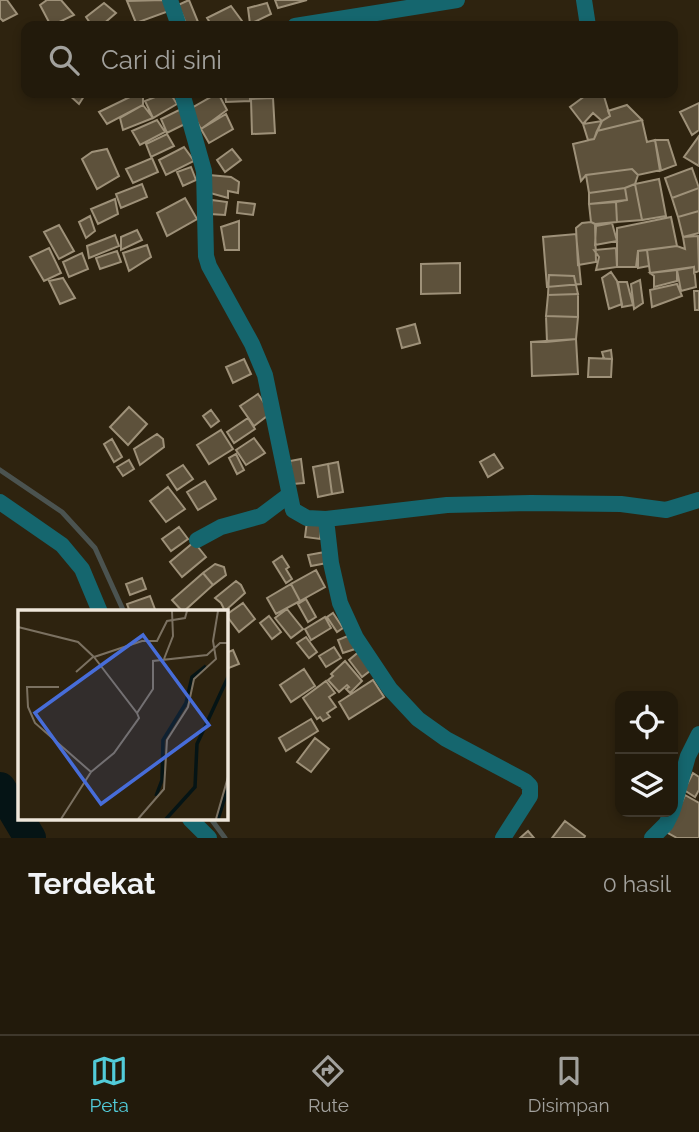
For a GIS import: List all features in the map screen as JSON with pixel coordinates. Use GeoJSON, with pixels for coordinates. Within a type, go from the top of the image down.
{"type":"FeatureCollection","features":[{"type":"Feature","properties":{"kind":"street"},"geometry":{"type":"LineString","coordinates":[[170,0],[178,21]]}},
{"type":"Feature","properties":{"kind":"street"},"geometry":{"type":"LineString","coordinates":[[326,21],[457,0]]}},
{"type":"Feature","properties":{"kind":"street"},"geometry":{"type":"LineString","coordinates":[[584,0],[587,21]]}},
{"type":"Feature","properties":{"kind":"street"},"geometry":{"type":"LineString","coordinates":[[183,98],[204,171],[206,256],[262,368],[289,495],[293,510],[300,516],[326,519],[410,508],[495,504],[621,504],[666,510],[699,500]]}},
{"type":"Feature","properties":{"kind":"street"},"geometry":{"type":"LineString","coordinates":[[197,540],[221,527],[261,516],[289,495]]}},
{"type":"Feature","properties":{"kind":"street"},"geometry":{"type":"LineString","coordinates":[[0,502],[62,545],[82,569],[99,610]]}},
{"type":"Feature","properties":{"kind":"street"},"geometry":{"type":"LineString","coordinates":[[326,519],[331,564],[343,611],[356,638],[390,688],[418,719],[446,739],[530,786],[530,796],[503,838]]}},
{"type":"Feature","properties":{"kind":"street"},"geometry":{"type":"LineString","coordinates":[[678,790],[688,756],[699,734]]}},
{"type":"Feature","properties":{"kind":"street"},"geometry":{"type":"LineString","coordinates":[[652,838],[669,817]]}},
{"type":"Feature","properties":{"kind":"street"},"geometry":{"type":"LineString","coordinates":[[191,820],[209,838]]}},
{"type":"Feature","properties":{"kind":"building"},"geometry":{"type":"Polygon","coordinates":[[[0,0],[7,0],[17,14],[3,21],[0,18],[0,0]]]}},
{"type":"Feature","properties":{"kind":"building"},"geometry":{"type":"Polygon","coordinates":[[[47,0],[61,0],[74,15],[61,21],[48,21],[40,5],[47,0]]]}},
{"type":"Feature","properties":{"kind":"building"},"geometry":{"type":"Polygon","coordinates":[[[164,0],[169,11],[135,21],[127,1],[164,0]]]}},
{"type":"Feature","properties":{"kind":"building"},"geometry":{"type":"Polygon","coordinates":[[[189,0],[198,21],[185,21],[178,5],[189,0]]]}},
{"type":"Feature","properties":{"kind":"building"},"geometry":{"type":"Polygon","coordinates":[[[275,0],[307,0],[278,8],[275,0]]]}},
{"type":"Feature","properties":{"kind":"building"},"geometry":{"type":"Polygon","coordinates":[[[104,3],[116,13],[107,21],[89,21],[86,17],[104,3]]]}},
{"type":"Feature","properties":{"kind":"building"},"geometry":{"type":"Polygon","coordinates":[[[267,3],[271,14],[250,21],[248,8],[267,3]]]}},
{"type":"Feature","properties":{"kind":"building"},"geometry":{"type":"Polygon","coordinates":[[[231,6],[242,21],[209,21],[207,18],[231,6]]]}},
{"type":"Feature","properties":{"kind":"building"},"geometry":{"type":"Polygon","coordinates":[[[72,98],[83,98],[79,104],[72,98]]]}},
{"type":"Feature","properties":{"kind":"building"},"geometry":{"type":"Polygon","coordinates":[[[128,98],[143,98],[143,105],[107,124],[99,112],[128,98]]]}},
{"type":"Feature","properties":{"kind":"building"},"geometry":{"type":"Polygon","coordinates":[[[152,98],[173,98],[177,104],[153,118],[145,101],[152,98]]]}},
{"type":"Feature","properties":{"kind":"building"},"geometry":{"type":"Polygon","coordinates":[[[209,98],[221,98],[227,110],[201,129],[190,109],[209,98]]]}},
{"type":"Feature","properties":{"kind":"building"},"geometry":{"type":"Polygon","coordinates":[[[226,98],[250,98],[250,101],[226,102],[226,98]]]}},
{"type":"Feature","properties":{"kind":"building"},"geometry":{"type":"Polygon","coordinates":[[[273,98],[275,133],[252,134],[251,99],[273,98]]]}},
{"type":"Feature","properties":{"kind":"building"},"geometry":{"type":"Polygon","coordinates":[[[582,98],[605,98],[610,116],[602,121],[593,113],[583,124],[570,107],[582,98]]]}},
{"type":"Feature","properties":{"kind":"building"},"geometry":{"type":"Polygon","coordinates":[[[699,103],[699,130],[692,135],[680,112],[699,103]]]}},
{"type":"Feature","properties":{"kind":"building"},"geometry":{"type":"Polygon","coordinates":[[[143,105],[153,118],[123,130],[120,118],[143,105]]]}},
{"type":"Feature","properties":{"kind":"building"},"geometry":{"type":"Polygon","coordinates":[[[627,105],[642,120],[597,131],[602,121],[610,116],[608,111],[627,105]]]}},
{"type":"Feature","properties":{"kind":"building"},"geometry":{"type":"Polygon","coordinates":[[[181,109],[187,123],[167,133],[161,119],[181,109]]]}},
{"type":"Feature","properties":{"kind":"building"},"geometry":{"type":"Polygon","coordinates":[[[226,114],[233,129],[209,143],[201,129],[226,114]]]}},
{"type":"Feature","properties":{"kind":"building"},"geometry":{"type":"Polygon","coordinates":[[[157,120],[165,132],[140,145],[132,131],[157,120]]]}},
{"type":"Feature","properties":{"kind":"building"},"geometry":{"type":"Polygon","coordinates":[[[642,120],[647,142],[655,140],[661,170],[638,175],[632,169],[586,175],[581,181],[573,144],[594,139],[597,131],[642,120]]]}},
{"type":"Feature","properties":{"kind":"building"},"geometry":{"type":"Polygon","coordinates":[[[602,121],[594,139],[588,140],[583,124],[602,121]]]}},
{"type":"Feature","properties":{"kind":"building"},"geometry":{"type":"Polygon","coordinates":[[[167,134],[174,146],[151,157],[146,144],[167,134]]]}},
{"type":"Feature","properties":{"kind":"building"},"geometry":{"type":"Polygon","coordinates":[[[699,136],[699,166],[684,157],[699,136]]]}},
{"type":"Feature","properties":{"kind":"building"},"geometry":{"type":"Polygon","coordinates":[[[655,140],[668,140],[676,165],[660,171],[655,140]]]}},
{"type":"Feature","properties":{"kind":"building"},"geometry":{"type":"Polygon","coordinates":[[[184,147],[194,161],[166,175],[159,160],[184,147]]]}},
{"type":"Feature","properties":{"kind":"building"},"geometry":{"type":"Polygon","coordinates":[[[107,149],[119,176],[97,189],[82,159],[92,152],[107,149]]]}},
{"type":"Feature","properties":{"kind":"building"},"geometry":{"type":"Polygon","coordinates":[[[232,149],[241,160],[225,172],[217,160],[232,149]]]}},
{"type":"Feature","properties":{"kind":"building"},"geometry":{"type":"Polygon","coordinates":[[[152,158],[158,172],[133,183],[126,169],[152,158]]]}},
{"type":"Feature","properties":{"kind":"building"},"geometry":{"type":"Polygon","coordinates":[[[191,167],[196,180],[183,186],[177,172],[191,167]]]}},
{"type":"Feature","properties":{"kind":"building"},"geometry":{"type":"Polygon","coordinates":[[[692,168],[699,188],[672,198],[665,178],[692,168]]]}},
{"type":"Feature","properties":{"kind":"building"},"geometry":{"type":"Polygon","coordinates":[[[632,169],[638,175],[635,184],[589,193],[586,175],[632,169]]]}},
{"type":"Feature","properties":{"kind":"building"},"geometry":{"type":"Polygon","coordinates":[[[209,175],[231,177],[239,182],[238,193],[228,191],[228,198],[210,193],[209,175]]]}},
{"type":"Feature","properties":{"kind":"building"},"geometry":{"type":"Polygon","coordinates":[[[659,179],[666,216],[642,220],[635,184],[659,179]]]}},
{"type":"Feature","properties":{"kind":"building"},"geometry":{"type":"Polygon","coordinates":[[[142,184],[147,197],[121,208],[116,194],[142,184]]]}},
{"type":"Feature","properties":{"kind":"building"},"geometry":{"type":"Polygon","coordinates":[[[635,184],[642,220],[617,222],[616,202],[627,200],[625,188],[635,184]]]}},
{"type":"Feature","properties":{"kind":"building"},"geometry":{"type":"Polygon","coordinates":[[[625,188],[627,200],[589,204],[589,193],[625,188]]]}},
{"type":"Feature","properties":{"kind":"building"},"geometry":{"type":"Polygon","coordinates":[[[699,188],[699,211],[678,217],[672,198],[699,188]]]}},
{"type":"Feature","properties":{"kind":"building"},"geometry":{"type":"Polygon","coordinates":[[[185,198],[197,219],[167,236],[157,213],[185,198]]]}},
{"type":"Feature","properties":{"kind":"building"},"geometry":{"type":"Polygon","coordinates":[[[115,199],[118,214],[98,224],[91,209],[115,199]]]}},
{"type":"Feature","properties":{"kind":"building"},"geometry":{"type":"Polygon","coordinates":[[[212,200],[227,202],[225,215],[210,214],[212,200]]]}},
{"type":"Feature","properties":{"kind":"building"},"geometry":{"type":"Polygon","coordinates":[[[238,202],[255,204],[253,215],[237,213],[238,202]]]}},
{"type":"Feature","properties":{"kind":"building"},"geometry":{"type":"Polygon","coordinates":[[[616,202],[617,222],[591,222],[589,204],[616,202]]]}},
{"type":"Feature","properties":{"kind":"building"},"geometry":{"type":"Polygon","coordinates":[[[699,211],[699,233],[683,237],[678,217],[699,211]]]}},
{"type":"Feature","properties":{"kind":"building"},"geometry":{"type":"Polygon","coordinates":[[[90,216],[95,231],[86,238],[79,222],[90,216]]]}},
{"type":"Feature","properties":{"kind":"building"},"geometry":{"type":"Polygon","coordinates":[[[671,217],[677,246],[638,251],[636,267],[617,267],[617,228],[671,217]]]}},
{"type":"Feature","properties":{"kind":"building"},"geometry":{"type":"Polygon","coordinates":[[[239,221],[239,250],[225,250],[221,227],[239,221]]]}},
{"type":"Feature","properties":{"kind":"building"},"geometry":{"type":"Polygon","coordinates":[[[582,223],[595,224],[596,262],[578,265],[576,228],[582,223]]]}},
{"type":"Feature","properties":{"kind":"building"},"geometry":{"type":"Polygon","coordinates":[[[612,223],[617,241],[595,245],[596,226],[612,223]]]}},
{"type":"Feature","properties":{"kind":"building"},"geometry":{"type":"Polygon","coordinates":[[[59,225],[74,251],[59,259],[44,232],[59,225]]]}},
{"type":"Feature","properties":{"kind":"building"},"geometry":{"type":"Polygon","coordinates":[[[137,230],[142,240],[121,250],[121,237],[137,230]]]}},
{"type":"Feature","properties":{"kind":"building"},"geometry":{"type":"Polygon","coordinates":[[[576,234],[581,284],[547,287],[543,237],[576,234]]]}},
{"type":"Feature","properties":{"kind":"building"},"geometry":{"type":"Polygon","coordinates":[[[115,235],[119,246],[89,258],[87,246],[115,235]]]}},
{"type":"Feature","properties":{"kind":"building"},"geometry":{"type":"Polygon","coordinates":[[[698,236],[699,271],[694,273],[694,267],[650,273],[647,250],[677,246],[685,249],[683,237],[698,236]]]}},
{"type":"Feature","properties":{"kind":"building"},"geometry":{"type":"Polygon","coordinates":[[[147,245],[151,257],[129,271],[123,253],[147,245]]]}},
{"type":"Feature","properties":{"kind":"building"},"geometry":{"type":"Polygon","coordinates":[[[49,248],[61,273],[44,281],[30,257],[49,248]]]}},
{"type":"Feature","properties":{"kind":"building"},"geometry":{"type":"Polygon","coordinates":[[[616,248],[617,267],[596,270],[599,257],[594,250],[616,248]]]}},
{"type":"Feature","properties":{"kind":"building"},"geometry":{"type":"Polygon","coordinates":[[[647,250],[649,266],[638,268],[638,251],[647,250]]]}},
{"type":"Feature","properties":{"kind":"building"},"geometry":{"type":"Polygon","coordinates":[[[117,251],[121,262],[100,269],[96,258],[117,251]]]}},
{"type":"Feature","properties":{"kind":"building"},"geometry":{"type":"Polygon","coordinates":[[[82,253],[88,269],[69,277],[63,262],[82,253]]]}},
{"type":"Feature","properties":{"kind":"building"},"geometry":{"type":"Polygon","coordinates":[[[460,263],[460,293],[421,294],[421,264],[460,263]]]}},
{"type":"Feature","properties":{"kind":"building"},"geometry":{"type":"Polygon","coordinates":[[[694,267],[696,287],[681,291],[677,270],[694,267]]]}},
{"type":"Feature","properties":{"kind":"building"},"geometry":{"type":"Polygon","coordinates":[[[677,270],[677,281],[654,287],[654,276],[650,273],[677,270]]]}},
{"type":"Feature","properties":{"kind":"building"},"geometry":{"type":"Polygon","coordinates":[[[611,272],[617,281],[622,304],[609,309],[602,278],[611,272]]]}},
{"type":"Feature","properties":{"kind":"building"},"geometry":{"type":"Polygon","coordinates":[[[549,275],[574,276],[578,294],[548,295],[549,275]]]}},
{"type":"Feature","properties":{"kind":"building"},"geometry":{"type":"Polygon","coordinates":[[[63,278],[75,298],[60,304],[49,281],[63,278]]]}},
{"type":"Feature","properties":{"kind":"building"},"geometry":{"type":"Polygon","coordinates":[[[640,280],[643,303],[634,309],[631,284],[640,280]]]}},
{"type":"Feature","properties":{"kind":"building"},"geometry":{"type":"Polygon","coordinates":[[[618,282],[627,282],[633,305],[622,307],[618,282]]]}},
{"type":"Feature","properties":{"kind":"building"},"geometry":{"type":"Polygon","coordinates":[[[677,284],[682,296],[652,307],[650,290],[677,284]]]}},
{"type":"Feature","properties":{"kind":"building"},"geometry":{"type":"Polygon","coordinates":[[[694,291],[699,291],[699,310],[695,310],[694,291]]]}},
{"type":"Feature","properties":{"kind":"building"},"geometry":{"type":"Polygon","coordinates":[[[578,294],[578,317],[546,316],[548,295],[578,294]]]}},
{"type":"Feature","properties":{"kind":"building"},"geometry":{"type":"Polygon","coordinates":[[[546,316],[578,317],[576,339],[547,342],[546,316]]]}},
{"type":"Feature","properties":{"kind":"building"},"geometry":{"type":"Polygon","coordinates":[[[415,324],[420,343],[402,348],[397,329],[415,324]]]}},
{"type":"Feature","properties":{"kind":"building"},"geometry":{"type":"Polygon","coordinates":[[[576,339],[578,374],[532,376],[531,342],[576,339]]]}},
{"type":"Feature","properties":{"kind":"building"},"geometry":{"type":"Polygon","coordinates":[[[611,350],[612,359],[604,359],[602,352],[611,350]]]}},
{"type":"Feature","properties":{"kind":"building"},"geometry":{"type":"Polygon","coordinates":[[[589,358],[612,359],[611,377],[588,377],[589,358]]]}},
{"type":"Feature","properties":{"kind":"building"},"geometry":{"type":"Polygon","coordinates":[[[244,359],[251,374],[233,383],[226,367],[244,359]]]}},
{"type":"Feature","properties":{"kind":"building"},"geometry":{"type":"Polygon","coordinates":[[[258,394],[271,413],[254,426],[240,406],[258,394]]]}},
{"type":"Feature","properties":{"kind":"building"},"geometry":{"type":"Polygon","coordinates":[[[129,407],[147,424],[128,445],[110,427],[129,407]]]}},
{"type":"Feature","properties":{"kind":"building"},"geometry":{"type":"Polygon","coordinates":[[[211,410],[219,421],[211,427],[203,416],[211,410]]]}},
{"type":"Feature","properties":{"kind":"building"},"geometry":{"type":"Polygon","coordinates":[[[248,418],[255,429],[234,443],[227,432],[248,418]]]}},
{"type":"Feature","properties":{"kind":"building"},"geometry":{"type":"Polygon","coordinates":[[[221,430],[233,449],[209,464],[197,445],[221,430]]]}},
{"type":"Feature","properties":{"kind":"building"},"geometry":{"type":"Polygon","coordinates":[[[157,434],[163,439],[164,447],[140,465],[134,449],[157,434]]]}},
{"type":"Feature","properties":{"kind":"building"},"geometry":{"type":"Polygon","coordinates":[[[254,438],[265,453],[246,465],[236,450],[254,438]]]}},
{"type":"Feature","properties":{"kind":"building"},"geometry":{"type":"Polygon","coordinates":[[[112,439],[122,457],[114,462],[104,444],[112,439]]]}},
{"type":"Feature","properties":{"kind":"building"},"geometry":{"type":"Polygon","coordinates":[[[236,454],[244,470],[237,474],[229,458],[236,454]]]}},
{"type":"Feature","properties":{"kind":"building"},"geometry":{"type":"Polygon","coordinates":[[[494,454],[503,468],[488,477],[480,462],[494,454]]]}},
{"type":"Feature","properties":{"kind":"building"},"geometry":{"type":"Polygon","coordinates":[[[301,459],[304,483],[293,484],[290,461],[301,459]]]}},
{"type":"Feature","properties":{"kind":"building"},"geometry":{"type":"Polygon","coordinates":[[[129,460],[134,469],[123,476],[117,467],[129,460]]]}},
{"type":"Feature","properties":{"kind":"building"},"geometry":{"type":"Polygon","coordinates":[[[338,462],[343,492],[332,494],[328,464],[338,462]]]}},
{"type":"Feature","properties":{"kind":"building"},"geometry":{"type":"Polygon","coordinates":[[[328,464],[332,494],[318,497],[313,467],[328,464]]]}},
{"type":"Feature","properties":{"kind":"building"},"geometry":{"type":"Polygon","coordinates":[[[183,465],[193,479],[177,490],[167,475],[183,465]]]}},
{"type":"Feature","properties":{"kind":"building"},"geometry":{"type":"Polygon","coordinates":[[[205,481],[216,499],[198,510],[187,492],[205,481]]]}},
{"type":"Feature","properties":{"kind":"building"},"geometry":{"type":"Polygon","coordinates":[[[168,487],[185,509],[166,522],[150,501],[168,487]]]}},
{"type":"Feature","properties":{"kind":"building"},"geometry":{"type":"Polygon","coordinates":[[[307,521],[322,523],[320,539],[305,537],[307,521]]]}},
{"type":"Feature","properties":{"kind":"building"},"geometry":{"type":"Polygon","coordinates":[[[179,527],[188,539],[171,551],[162,539],[179,527]]]}},
{"type":"Feature","properties":{"kind":"building"},"geometry":{"type":"Polygon","coordinates":[[[194,542],[206,557],[182,577],[170,562],[194,542]]]}},
{"type":"Feature","properties":{"kind":"building"},"geometry":{"type":"Polygon","coordinates":[[[325,552],[327,563],[311,566],[308,555],[325,552]]]}},
{"type":"Feature","properties":{"kind":"building"},"geometry":{"type":"Polygon","coordinates":[[[282,556],[292,579],[286,583],[273,562],[282,556]]]}},
{"type":"Feature","properties":{"kind":"building"},"geometry":{"type":"Polygon","coordinates":[[[215,564],[224,567],[226,575],[213,585],[203,573],[215,564]]]}},
{"type":"Feature","properties":{"kind":"building"},"geometry":{"type":"Polygon","coordinates":[[[316,570],[325,587],[300,601],[291,584],[316,570]]]}},
{"type":"Feature","properties":{"kind":"building"},"geometry":{"type":"Polygon","coordinates":[[[203,573],[213,585],[185,610],[181,610],[172,600],[203,573]]]}},
{"type":"Feature","properties":{"kind":"building"},"geometry":{"type":"Polygon","coordinates":[[[142,578],[146,589],[130,595],[126,584],[142,578]]]}},
{"type":"Feature","properties":{"kind":"building"},"geometry":{"type":"Polygon","coordinates":[[[236,581],[245,593],[226,610],[215,598],[236,581]]]}},
{"type":"Feature","properties":{"kind":"building"},"geometry":{"type":"Polygon","coordinates":[[[291,584],[300,601],[276,614],[267,598],[291,584]]]}},
{"type":"Feature","properties":{"kind":"building"},"geometry":{"type":"Polygon","coordinates":[[[150,596],[155,610],[129,610],[127,604],[150,596]]]}},
{"type":"Feature","properties":{"kind":"building"},"geometry":{"type":"Polygon","coordinates":[[[306,599],[316,617],[308,622],[298,604],[306,599]]]}},
{"type":"Feature","properties":{"kind":"building"},"geometry":{"type":"Polygon","coordinates":[[[243,603],[255,619],[239,632],[228,614],[243,603]]]}},
{"type":"Feature","properties":{"kind":"building"},"geometry":{"type":"Polygon","coordinates":[[[287,609],[303,629],[291,638],[275,618],[287,609]]]}},
{"type":"Feature","properties":{"kind":"building"},"geometry":{"type":"Polygon","coordinates":[[[333,613],[343,628],[337,632],[327,617],[333,613]]]}},
{"type":"Feature","properties":{"kind":"building"},"geometry":{"type":"Polygon","coordinates":[[[269,616],[281,632],[272,639],[260,623],[269,616]]]}},
{"type":"Feature","properties":{"kind":"building"},"geometry":{"type":"Polygon","coordinates":[[[325,617],[331,628],[311,640],[305,629],[325,617]]]}},
{"type":"Feature","properties":{"kind":"building"},"geometry":{"type":"Polygon","coordinates":[[[350,635],[355,649],[343,653],[338,640],[350,635]]]}},
{"type":"Feature","properties":{"kind":"building"},"geometry":{"type":"Polygon","coordinates":[[[306,637],[317,652],[309,658],[297,643],[306,637]]]}},
{"type":"Feature","properties":{"kind":"building"},"geometry":{"type":"Polygon","coordinates":[[[334,647],[341,658],[326,667],[319,656],[334,647]]]}},
{"type":"Feature","properties":{"kind":"building"},"geometry":{"type":"Polygon","coordinates":[[[233,650],[239,664],[228,668],[228,652],[233,650]]]}},
{"type":"Feature","properties":{"kind":"building"},"geometry":{"type":"Polygon","coordinates":[[[361,650],[375,667],[362,677],[349,660],[361,650]]]}},
{"type":"Feature","properties":{"kind":"building"},"geometry":{"type":"Polygon","coordinates":[[[345,661],[362,681],[350,693],[346,689],[349,687],[347,685],[339,692],[328,680],[345,661]]]}},
{"type":"Feature","properties":{"kind":"building"},"geometry":{"type":"Polygon","coordinates":[[[304,669],[315,686],[291,702],[280,685],[304,669]]]}},
{"type":"Feature","properties":{"kind":"building"},"geometry":{"type":"Polygon","coordinates":[[[373,680],[384,697],[349,719],[339,702],[373,680]]]}},
{"type":"Feature","properties":{"kind":"building"},"geometry":{"type":"Polygon","coordinates":[[[326,681],[335,693],[329,697],[336,707],[327,713],[330,717],[323,721],[320,717],[317,719],[303,698],[326,681]]]}},
{"type":"Feature","properties":{"kind":"building"},"geometry":{"type":"Polygon","coordinates":[[[311,719],[318,731],[286,751],[279,738],[311,719]]]}},
{"type":"Feature","properties":{"kind":"building"},"geometry":{"type":"Polygon","coordinates":[[[315,738],[329,749],[311,772],[297,762],[315,738]]]}},
{"type":"Feature","properties":{"kind":"building"},"geometry":{"type":"Polygon","coordinates":[[[693,773],[699,777],[699,790],[695,797],[684,790],[693,773]]]}},
{"type":"Feature","properties":{"kind":"building"},"geometry":{"type":"Polygon","coordinates":[[[685,795],[699,803],[699,838],[677,838],[668,833],[675,817],[678,817],[685,795]]]}},
{"type":"Feature","properties":{"kind":"building"},"geometry":{"type":"Polygon","coordinates":[[[565,821],[585,836],[584,838],[552,838],[565,821]]]}},
{"type":"Feature","properties":{"kind":"building"},"geometry":{"type":"Polygon","coordinates":[[[528,831],[534,838],[520,838],[528,831]]]}},
{"type":"Feature","properties":{"kind":"waterway"},"geometry":{"type":"LineString","coordinates":[[0,470],[62,512],[95,548],[123,610]]}},
{"type":"Feature","properties":{"kind":"waterway"},"geometry":{"type":"LineString","coordinates":[[0,788],[18,818]]}},
{"type":"Feature","properties":{"kind":"waterway"},"geometry":{"type":"LineString","coordinates":[[19,820],[30,838]]}},
{"type":"Feature","properties":{"kind":"waterway"},"geometry":{"type":"LineString","coordinates":[[212,820],[225,838]]}}]}
